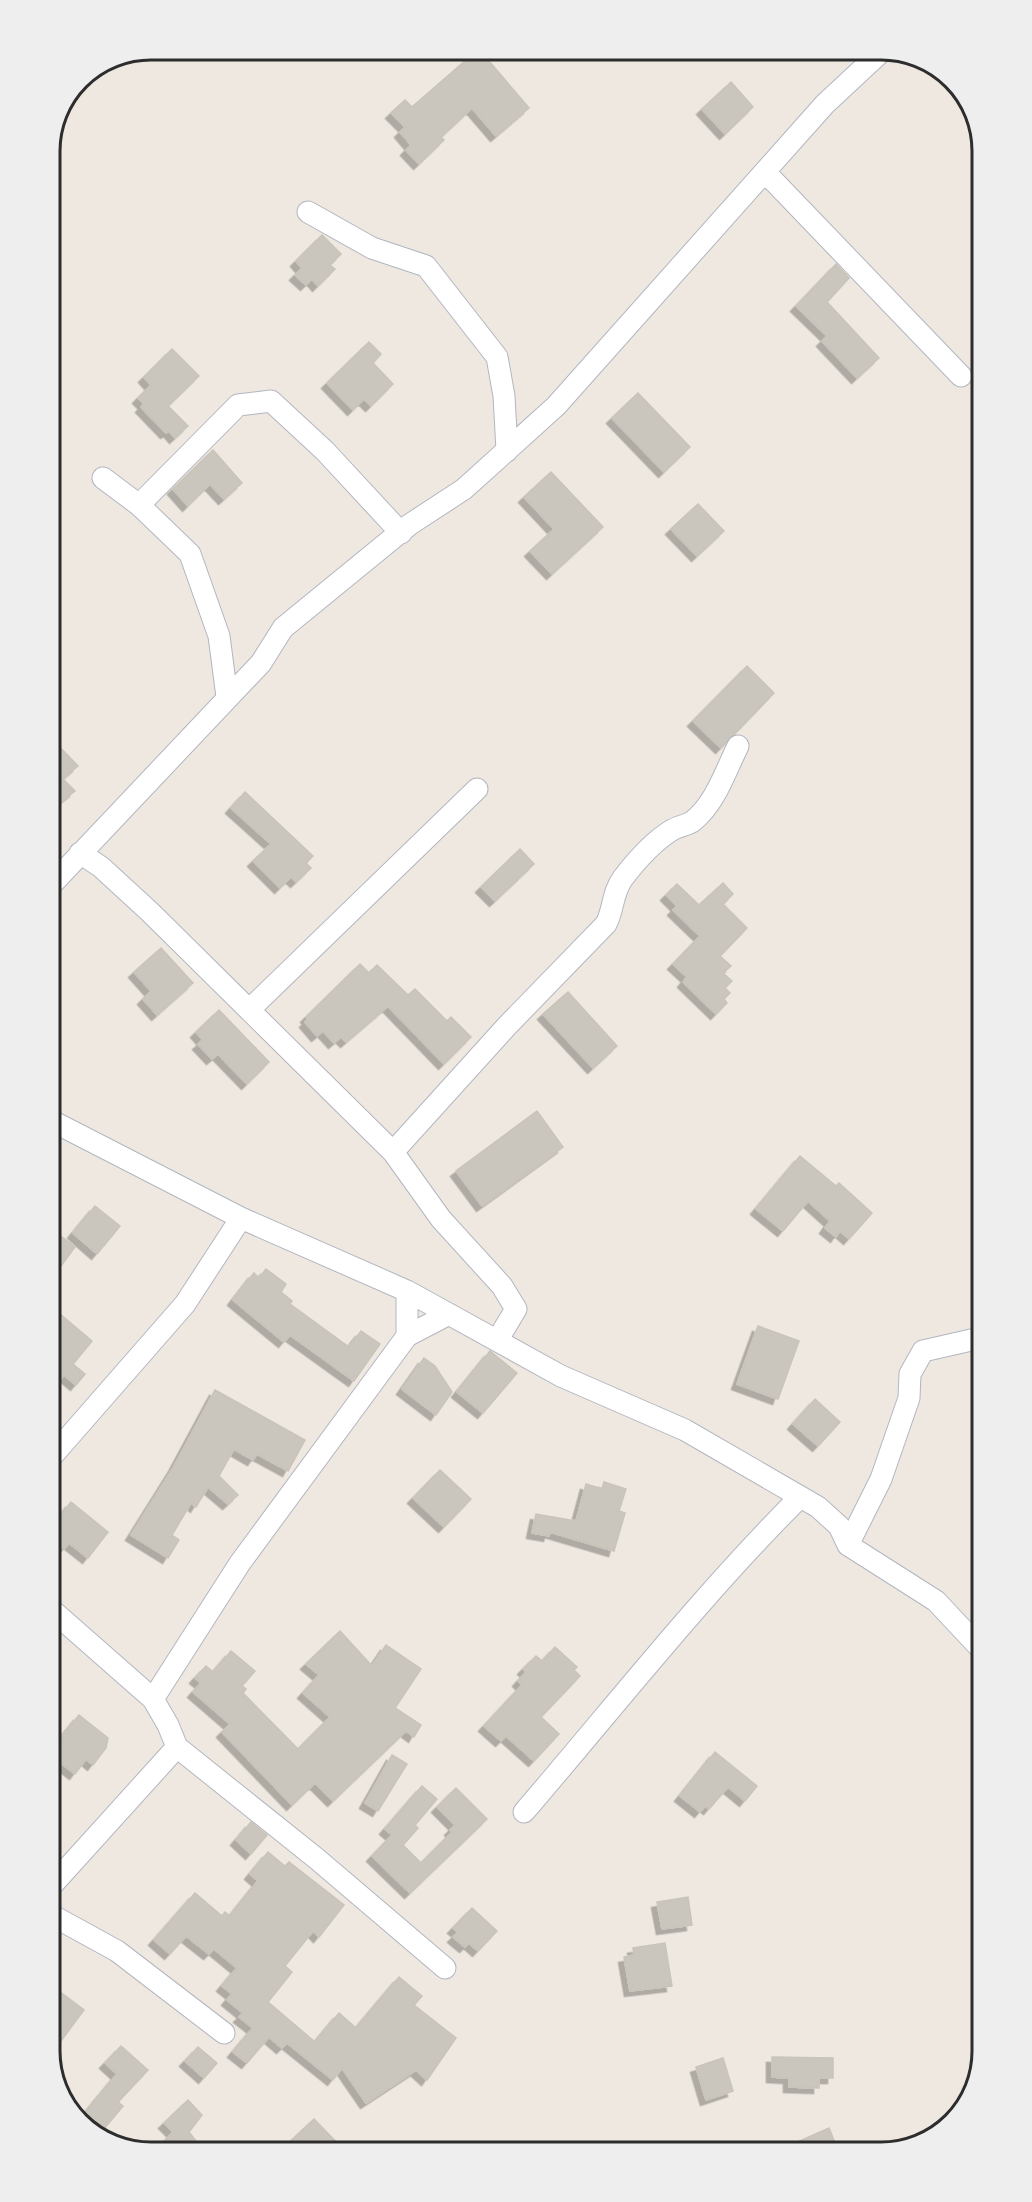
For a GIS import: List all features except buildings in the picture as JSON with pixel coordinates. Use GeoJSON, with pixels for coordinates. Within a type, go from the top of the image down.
{"type":"FeatureCollection","features":[{"type":"Feature","properties":{"kind":"street"},"geometry":{"type":"LineString","coordinates":[[60,875],[261,663],[283,628],[401,533],[464,489],[556,406],[612,340],[657,296],[715,224],[825,104],[872,60]]}},
{"type":"Feature","properties":{"kind":"street"},"geometry":{"type":"LineString","coordinates":[[765,172],[962,376]]}},
{"type":"Feature","properties":{"kind":"street"},"geometry":{"type":"LineString","coordinates":[[308,212],[372,248],[426,266],[497,357],[504,396],[507,451]]}},
{"type":"Feature","properties":{"kind":"street"},"geometry":{"type":"LineString","coordinates":[[139,505],[238,405],[271,401],[325,451],[401,533]]}},
{"type":"Feature","properties":{"kind":"street"},"geometry":{"type":"LineString","coordinates":[[103,478],[139,505],[190,554],[219,636],[227,697]]}},
{"type":"Feature","properties":{"kind":"street"},"geometry":{"type":"LineString","coordinates":[[393,1152],[506,1027],[606,924],[611,913],[612,898],[622,879],[637,862],[674,828],[692,822],[706,807],[738,746]]}},
{"type":"Feature","properties":{"kind":"street"},"geometry":{"type":"LineString","coordinates":[[249,1010],[477,789]]}},
{"type":"Feature","properties":{"kind":"street"},"geometry":{"type":"LineString","coordinates":[[80,853],[101,867],[393,1152],[441,1219],[502,1286],[516,1309],[498,1339]]}},
{"type":"Feature","properties":{"kind":"street"},"geometry":{"type":"LineString","coordinates":[[60,1125],[241,1218],[408,1291],[561,1376],[685,1430],[818,1508],[839,1526],[848,1545],[936,1601],[972,1639]]}},
{"type":"Feature","properties":{"kind":"street"},"geometry":{"type":"LineString","coordinates":[[60,1447],[185,1304],[241,1218]]}},
{"type":"Feature","properties":{"kind":"street"},"geometry":{"type":"LineString","coordinates":[[407,1336],[408,1291]]}},
{"type":"Feature","properties":{"kind":"street"},"geometry":{"type":"LineString","coordinates":[[153,1700],[240,1563],[407,1336],[450,1314]]}},
{"type":"Feature","properties":{"kind":"street"},"geometry":{"type":"LineString","coordinates":[[848,1545],[881,1479],[909,1398],[910,1374],[924,1351],[972,1340]]}},
{"type":"Feature","properties":{"kind":"street"},"geometry":{"type":"LineString","coordinates":[[524,1812],[637,1674],[754,1543],[800,1497]]}},
{"type":"Feature","properties":{"kind":"street"},"geometry":{"type":"LineString","coordinates":[[60,1622],[153,1700],[168,1725],[177,1747],[317,1859],[445,1968]]}},
{"type":"Feature","properties":{"kind":"street"},"geometry":{"type":"LineString","coordinates":[[60,1876],[177,1747]]}},
{"type":"Feature","properties":{"kind":"street"},"geometry":{"type":"LineString","coordinates":[[60,1920],[117,1951],[224,2033]]}}]}
